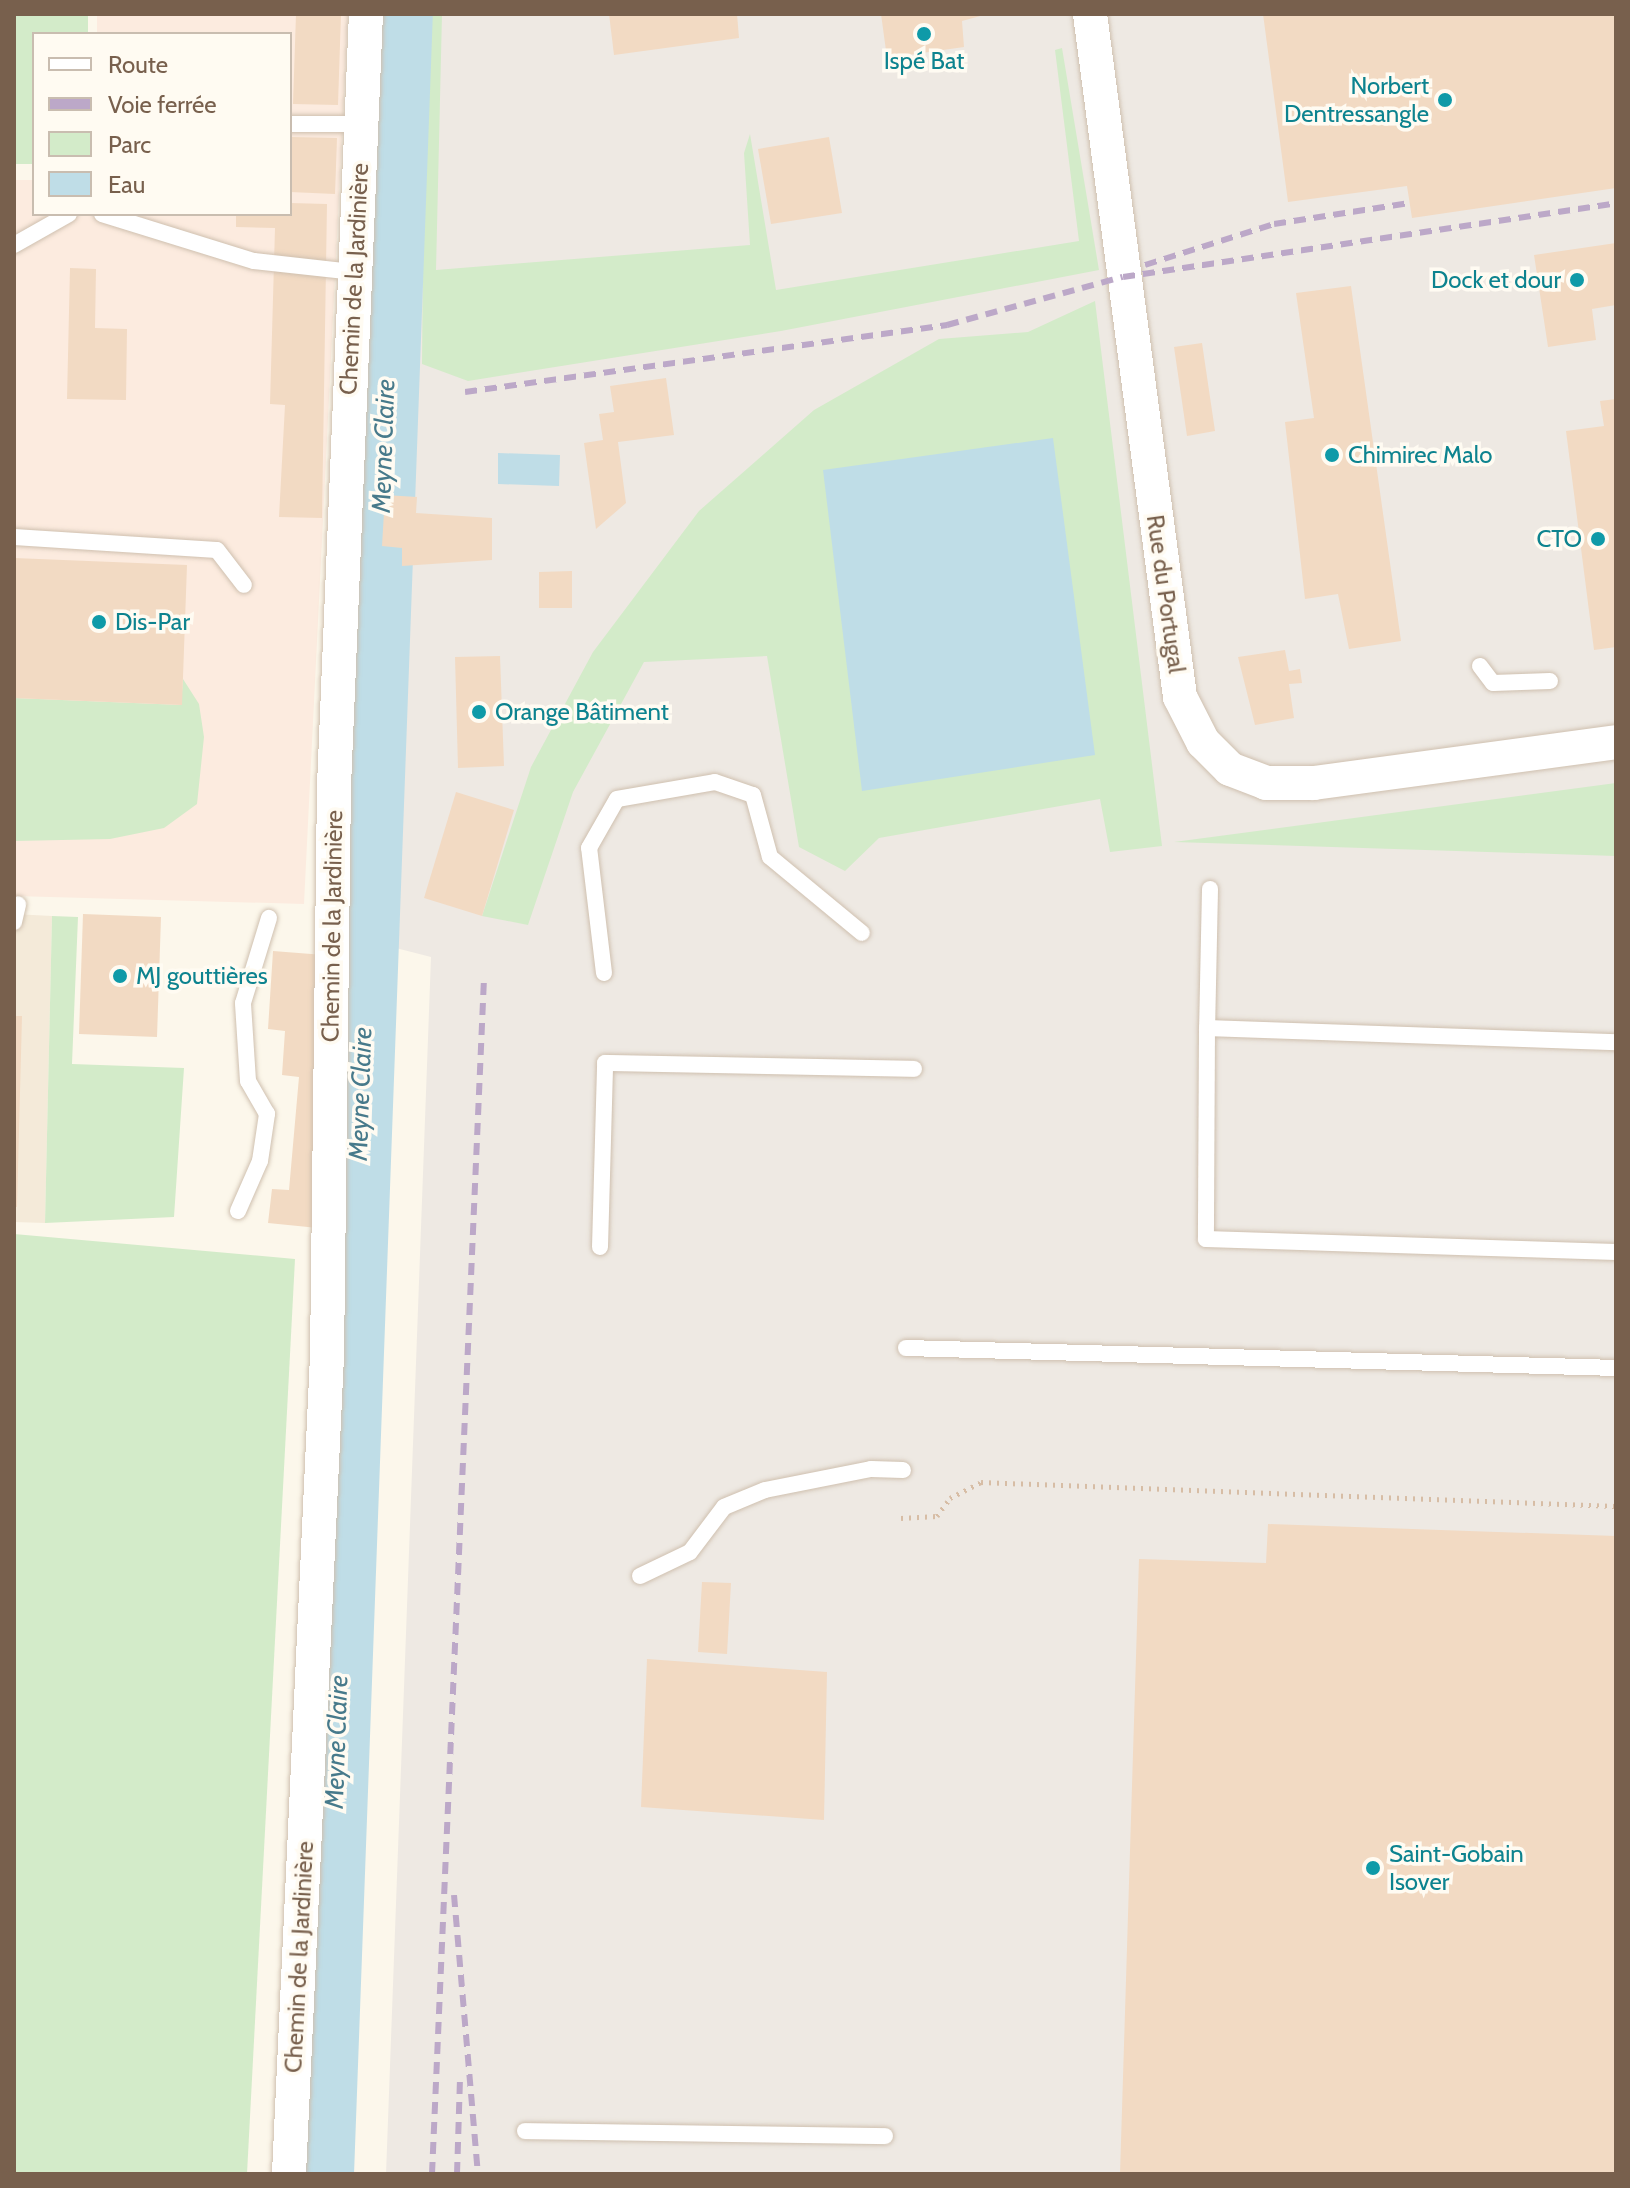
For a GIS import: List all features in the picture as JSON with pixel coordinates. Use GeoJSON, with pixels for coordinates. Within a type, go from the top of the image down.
{"type":"FeatureCollection","features":[{"type":"Feature","properties":{"kind":"street","name":"Chemin de la Jardinière"},"geometry":{"type":"LineString","coordinates":[[289,2174],[327,1357],[334,786],[366,14]]}},
{"type":"Feature","properties":{"kind":"street","name":"Rue du Portugal"},"geometry":{"type":"LineString","coordinates":[[1090,14],[1180,697],[1203,742],[1230,769],[1266,783],[1314,783],[1616,742]]}},
{"type":"Feature","properties":{"kind":"lane"},"geometry":{"type":"LineString","coordinates":[[292,124],[361,124]]}},
{"type":"Feature","properties":{"kind":"lane"},"geometry":{"type":"LineString","coordinates":[[14,245],[65,216]]}},
{"type":"Feature","properties":{"kind":"lane"},"geometry":{"type":"LineString","coordinates":[[108,216],[254,261],[354,272]]}},
{"type":"Feature","properties":{"kind":"lane"},"geometry":{"type":"LineString","coordinates":[[14,537],[217,550],[244,585]]}},
{"type":"Feature","properties":{"kind":"lane"},"geometry":{"type":"LineString","coordinates":[[1480,666],[1493,683],[1550,681]]}},
{"type":"Feature","properties":{"kind":"lane"},"geometry":{"type":"LineString","coordinates":[[604,973],[589,848],[617,799],[715,782],[753,795],[770,857],[862,933]]}},
{"type":"Feature","properties":{"kind":"lane"},"geometry":{"type":"LineString","coordinates":[[1210,889],[1206,1239],[1616,1252]]}},
{"type":"Feature","properties":{"kind":"lane"},"geometry":{"type":"LineString","coordinates":[[14,922],[18,904]]}},
{"type":"Feature","properties":{"kind":"lane"},"geometry":{"type":"LineString","coordinates":[[238,1211],[260,1161],[267,1114],[248,1081],[243,1003],[269,918]]}},
{"type":"Feature","properties":{"kind":"lane"},"geometry":{"type":"LineString","coordinates":[[1207,1028],[1616,1042]]}},
{"type":"Feature","properties":{"kind":"lane"},"geometry":{"type":"LineString","coordinates":[[600,1247],[605,1063],[914,1069]]}},
{"type":"Feature","properties":{"kind":"lane"},"geometry":{"type":"LineString","coordinates":[[906,1348],[1616,1368]]}},
{"type":"Feature","properties":{"kind":"lane"},"geometry":{"type":"LineString","coordinates":[[640,1576],[690,1552],[724,1507],[765,1490],[871,1469],[903,1470]]}},
{"type":"Feature","properties":{"kind":"lane"},"geometry":{"type":"LineString","coordinates":[[525,2131],[885,2136]]}},
{"type":"Feature","properties":{"kind":"path"},"geometry":{"type":"LineString","coordinates":[[901,1518],[937,1516],[950,1498],[981,1482],[1616,1506]]}},
{"type":"Feature","properties":{"kind":"shaded area"},"geometry":{"type":"Polygon","coordinates":[[[97,14],[348,14],[304,904],[14,896],[14,180],[32,180],[32,216],[292,216],[292,32],[97,32],[97,14]]]}},
{"type":"Feature","properties":{"kind":"shaded area"},"geometry":{"type":"Polygon","coordinates":[[[418,14],[1616,14],[1616,2174],[386,2174],[431,957],[392,947],[394,622],[386,571],[418,14]]]}},
{"type":"Feature","properties":{"kind":"shaded area"},"geometry":{"type":"Polygon","coordinates":[[[14,914],[52,916],[45,1223],[14,1222],[14,914]]]}},
{"type":"Feature","properties":{"kind":"green space"},"geometry":{"type":"Polygon","coordinates":[[[14,14],[88,14],[88,32],[32,32],[32,164],[14,164],[14,14]]]}},
{"type":"Feature","properties":{"kind":"green space"},"geometry":{"type":"Polygon","coordinates":[[[425,14],[442,14],[436,270],[750,245],[744,153],[750,134],[776,290],[1079,241],[1055,50],[1062,48],[1099,270],[781,331],[468,381],[422,364],[425,14]]]}},
{"type":"Feature","properties":{"kind":"green space"},"geometry":{"type":"Polygon","coordinates":[[[1095,301],[1162,846],[1110,852],[1100,799],[879,838],[845,871],[799,847],[767,656],[644,662],[573,792],[528,925],[482,916],[531,767],[593,652],[699,511],[814,410],[939,339],[1028,332],[1095,301]]]}},
{"type":"Feature","properties":{"kind":"green space"},"geometry":{"type":"Polygon","coordinates":[[[183,679],[199,704],[204,737],[197,804],[164,828],[110,839],[14,841],[14,698],[181,705],[183,679]]]}},
{"type":"Feature","properties":{"kind":"green space"},"geometry":{"type":"Polygon","coordinates":[[[1616,783],[1616,856],[1174,842],[1616,783]]]}},
{"type":"Feature","properties":{"kind":"green space"},"geometry":{"type":"Polygon","coordinates":[[[52,916],[78,917],[72,1064],[184,1068],[174,1217],[45,1223],[52,916]]]}},
{"type":"Feature","properties":{"kind":"green space"},"geometry":{"type":"Polygon","coordinates":[[[14,1234],[295,1259],[247,2174],[14,2174],[14,1234]]]}},
{"type":"Feature","properties":{"kind":"water"},"geometry":{"type":"Polygon","coordinates":[[[1053,438],[1095,755],[862,791],[823,470],[1053,438]]]}},
{"type":"Feature","properties":{"kind":"water"},"geometry":{"type":"Polygon","coordinates":[[[498,453],[560,455],[559,486],[498,484],[498,453]]]}},
{"type":"Feature","properties":{"kind":"building"},"geometry":{"type":"Polygon","coordinates":[[[296,14],[341,14],[338,105],[293,104],[296,14]]]}},
{"type":"Feature","properties":{"kind":"building"},"geometry":{"type":"Polygon","coordinates":[[[609,14],[737,14],[739,38],[614,55],[609,14]]]}},
{"type":"Feature","properties":{"kind":"building","name":"Ispé Bat"},"geometry":{"type":"Polygon","coordinates":[[[881,14],[984,15],[962,21],[964,47],[887,58],[881,14]]]}},
{"type":"Feature","properties":{"kind":"building","name":"Norbert Dentressangle"},"geometry":{"type":"Polygon","coordinates":[[[1263,14],[1616,14],[1616,188],[1412,218],[1407,186],[1288,202],[1263,14]]]}},
{"type":"Feature","properties":{"kind":"building"},"geometry":{"type":"Polygon","coordinates":[[[292,137],[337,138],[335,194],[292,192],[292,137]]]}},
{"type":"Feature","properties":{"kind":"building"},"geometry":{"type":"Polygon","coordinates":[[[829,137],[842,213],[771,224],[758,149],[829,137]]]}},
{"type":"Feature","properties":{"kind":"building"},"geometry":{"type":"Polygon","coordinates":[[[292,203],[327,204],[322,518],[279,517],[285,405],[270,404],[275,228],[236,227],[236,216],[292,216],[292,203]]]}},
{"type":"Feature","properties":{"kind":"building","name":"Dock et dour"},"geometry":{"type":"Polygon","coordinates":[[[1616,243],[1616,305],[1592,309],[1596,340],[1548,347],[1534,255],[1616,243]]]}},
{"type":"Feature","properties":{"kind":"building"},"geometry":{"type":"Polygon","coordinates":[[[70,268],[96,269],[95,328],[127,329],[126,400],[67,399],[70,268]]]}},
{"type":"Feature","properties":{"kind":"building","name":"Chimirec Malo"},"geometry":{"type":"Polygon","coordinates":[[[1351,286],[1401,641],[1349,649],[1338,594],[1305,599],[1285,422],[1314,418],[1296,293],[1351,286]]]}},
{"type":"Feature","properties":{"kind":"building"},"geometry":{"type":"Polygon","coordinates":[[[1202,343],[1215,431],[1187,436],[1174,347],[1202,343]]]}},
{"type":"Feature","properties":{"kind":"building"},"geometry":{"type":"Polygon","coordinates":[[[666,378],[674,435],[618,442],[626,503],[596,529],[584,443],[603,440],[599,414],[614,412],[610,386],[666,378]]]}},
{"type":"Feature","properties":{"kind":"building","name":"CTO"},"geometry":{"type":"Polygon","coordinates":[[[1616,399],[1616,647],[1594,650],[1566,431],[1604,426],[1600,401],[1616,399]]]}},
{"type":"Feature","properties":{"kind":"building"},"geometry":{"type":"Polygon","coordinates":[[[385,495],[417,497],[416,513],[492,518],[492,560],[402,566],[402,548],[382,546],[385,495]]]}},
{"type":"Feature","properties":{"kind":"building","name":"Dis-Par"},"geometry":{"type":"Polygon","coordinates":[[[14,558],[187,565],[182,705],[14,698],[14,558]]]}},
{"type":"Feature","properties":{"kind":"building"},"geometry":{"type":"Polygon","coordinates":[[[572,571],[572,608],[539,608],[539,572],[572,571]]]}},
{"type":"Feature","properties":{"kind":"building"},"geometry":{"type":"Polygon","coordinates":[[[1285,650],[1289,671],[1300,669],[1302,683],[1289,684],[1294,718],[1255,725],[1238,657],[1285,650]]]}},
{"type":"Feature","properties":{"kind":"building","name":"Orange Bâtiment"},"geometry":{"type":"Polygon","coordinates":[[[500,656],[504,766],[458,768],[455,657],[500,656]]]}},
{"type":"Feature","properties":{"kind":"building"},"geometry":{"type":"Polygon","coordinates":[[[456,792],[514,810],[482,916],[424,898],[456,792]]]}},
{"type":"Feature","properties":{"kind":"building","name":"MJ gouttières"},"geometry":{"type":"Polygon","coordinates":[[[83,914],[161,917],[157,1037],[79,1034],[83,914]]]}},
{"type":"Feature","properties":{"kind":"building"},"geometry":{"type":"Polygon","coordinates":[[[273,951],[324,955],[313,1104],[322,1106],[318,1228],[268,1223],[272,1189],[289,1190],[299,1077],[282,1075],[285,1031],[268,1029],[273,951]]]}},
{"type":"Feature","properties":{"kind":"building"},"geometry":{"type":"Polygon","coordinates":[[[14,1016],[22,1016],[17,1207],[14,1207],[14,1016]]]}},
{"type":"Feature","properties":{"kind":"building","name":"Saint-Gobain Isover"},"geometry":{"type":"Polygon","coordinates":[[[1268,1524],[1616,1536],[1616,2174],[1120,2174],[1139,1559],[1266,1563],[1268,1524]]]}},
{"type":"Feature","properties":{"kind":"building"},"geometry":{"type":"Polygon","coordinates":[[[702,1582],[731,1583],[727,1654],[698,1652],[702,1582]]]}},
{"type":"Feature","properties":{"kind":"building"},"geometry":{"type":"Polygon","coordinates":[[[647,1659],[827,1672],[824,1820],[641,1807],[647,1659]]]}},
{"type":"Feature","properties":{"kind":"waterway","name":"Meyne Claire"},"geometry":{"type":"LineString","coordinates":[[321,2174],[400,14]]}},
{"type":"Feature","properties":{"kind":"railway"},"geometry":{"type":"LineString","coordinates":[[1145,265],[1274,224],[1409,203]]}},
{"type":"Feature","properties":{"kind":"railway"},"geometry":{"type":"LineString","coordinates":[[465,392],[947,325],[1123,277],[1616,203]]}},
{"type":"Feature","properties":{"kind":"railway"},"geometry":{"type":"LineString","coordinates":[[432,2174],[484,978]]}},
{"type":"Feature","properties":{"kind":"railway"},"geometry":{"type":"LineString","coordinates":[[454,1895],[478,2174]]}},
{"type":"Feature","properties":{"kind":"railway"},"geometry":{"type":"LineString","coordinates":[[457,2174],[460,2081]]}},
{"type":"Feature","properties":{"kind":"place","name":"Ispé Bat"},"geometry":{"type":"Point","coordinates":[924,34]}},
{"type":"Feature","properties":{"kind":"place","name":"Norbert Dentressangle"},"geometry":{"type":"Point","coordinates":[1445,100]}},
{"type":"Feature","properties":{"kind":"place","name":"Dock et dour"},"geometry":{"type":"Point","coordinates":[1577,280]}},
{"type":"Feature","properties":{"kind":"place","name":"Chimirec Malo"},"geometry":{"type":"Point","coordinates":[1332,455]}},
{"type":"Feature","properties":{"kind":"place","name":"CTO"},"geometry":{"type":"Point","coordinates":[1598,539]}},
{"type":"Feature","properties":{"kind":"place","name":"Dis-Par"},"geometry":{"type":"Point","coordinates":[99,622]}},
{"type":"Feature","properties":{"kind":"place","name":"Orange Bâtiment"},"geometry":{"type":"Point","coordinates":[479,712]}},
{"type":"Feature","properties":{"kind":"place","name":"MJ gouttières"},"geometry":{"type":"Point","coordinates":[120,976]}},
{"type":"Feature","properties":{"kind":"place","name":"Saint-Gobain Isover"},"geometry":{"type":"Point","coordinates":[1373,1868]}}]}
